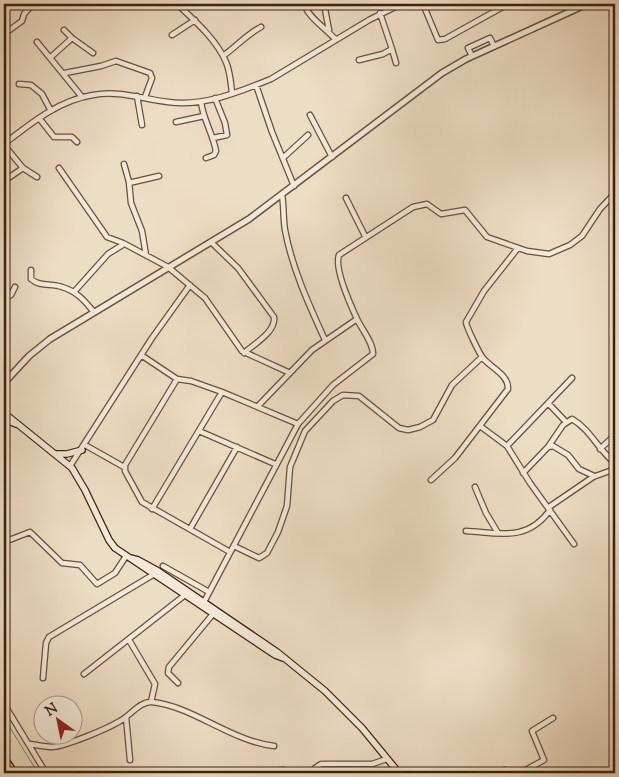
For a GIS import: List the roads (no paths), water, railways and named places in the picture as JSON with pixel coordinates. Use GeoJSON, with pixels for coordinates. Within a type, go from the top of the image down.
{"type":"FeatureCollection","features":[{"type":"Feature","properties":{"kind":"main road"},"geometry":{"type":"LineString","coordinates":[[4,412],[16,424],[70,466],[85,490],[108,540],[128,557],[138,560],[185,596],[274,655],[283,658]]}},
{"type":"Feature","properties":{"kind":"main road"},"geometry":{"type":"LineString","coordinates":[[4,420],[16,424]]}},
{"type":"Feature","properties":{"kind":"main road"},"geometry":{"type":"LineString","coordinates":[[57,454],[67,454],[83,448]]}},
{"type":"Feature","properties":{"kind":"main road"},"geometry":{"type":"LineString","coordinates":[[156,573],[256,636],[334,699],[399,773]]}},
{"type":"Feature","properties":{"kind":"main road"},"geometry":{"type":"LineString","coordinates":[[196,602],[204,602]]}},
{"type":"Feature","properties":{"kind":"main road"},"geometry":{"type":"LineString","coordinates":[[204,602],[207,610]]}},
{"type":"Feature","properties":{"kind":"main road"},"geometry":{"type":"LineString","coordinates":[[4,758],[14,773]]}},
{"type":"Feature","properties":{"kind":"street"},"geometry":{"type":"LineString","coordinates":[[4,34],[22,21],[25,12],[33,4]]}},
{"type":"Feature","properties":{"kind":"street"},"geometry":{"type":"LineString","coordinates":[[177,4],[195,20],[223,56],[227,64],[232,93]]}},
{"type":"Feature","properties":{"kind":"street"},"geometry":{"type":"LineString","coordinates":[[305,4],[306,12],[329,31],[336,40]]}},
{"type":"Feature","properties":{"kind":"street"},"geometry":{"type":"LineString","coordinates":[[324,4],[329,31]]}},
{"type":"Feature","properties":{"kind":"street"},"geometry":{"type":"LineString","coordinates":[[37,177],[23,168],[4,145],[50,111],[82,97],[108,94],[145,97],[169,102],[201,102],[232,93],[270,79],[380,13],[401,4]]}},
{"type":"Feature","properties":{"kind":"street"},"geometry":{"type":"LineString","coordinates":[[423,4],[438,40],[445,39],[508,4]]}},
{"type":"Feature","properties":{"kind":"street"},"geometry":{"type":"LineString","coordinates":[[4,383],[10,375],[50,339],[93,311],[249,219],[442,73],[472,56],[587,4]]}},
{"type":"Feature","properties":{"kind":"street"},"geometry":{"type":"LineString","coordinates":[[380,13],[396,63]]}},
{"type":"Feature","properties":{"kind":"street"},"geometry":{"type":"LineString","coordinates":[[172,35],[195,20]]}},
{"type":"Feature","properties":{"kind":"street"},"geometry":{"type":"LineString","coordinates":[[223,56],[239,44],[247,34],[261,27]]}},
{"type":"Feature","properties":{"kind":"street"},"geometry":{"type":"LineString","coordinates":[[64,30],[93,53]]}},
{"type":"Feature","properties":{"kind":"street"},"geometry":{"type":"LineString","coordinates":[[51,58],[72,38]]}},
{"type":"Feature","properties":{"kind":"street"},"geometry":{"type":"LineString","coordinates":[[472,56],[468,48],[490,38],[494,46]]}},
{"type":"Feature","properties":{"kind":"street"},"geometry":{"type":"LineString","coordinates":[[37,42],[65,73],[82,97]]}},
{"type":"Feature","properties":{"kind":"street"},"geometry":{"type":"LineString","coordinates":[[358,60],[383,54],[392,49]]}},
{"type":"Feature","properties":{"kind":"street"},"geometry":{"type":"LineString","coordinates":[[65,73],[119,61],[150,73],[152,78],[145,97]]}},
{"type":"Feature","properties":{"kind":"street"},"geometry":{"type":"LineString","coordinates":[[19,84],[31,85],[42,94],[50,111]]}},
{"type":"Feature","properties":{"kind":"street"},"geometry":{"type":"LineString","coordinates":[[256,85],[272,132],[284,157],[294,186]]}},
{"type":"Feature","properties":{"kind":"street"},"geometry":{"type":"LineString","coordinates":[[137,96],[142,125]]}},
{"type":"Feature","properties":{"kind":"street"},"geometry":{"type":"LineString","coordinates":[[213,138],[227,134],[215,98]]}},
{"type":"Feature","properties":{"kind":"street"},"geometry":{"type":"LineString","coordinates":[[201,102],[216,152],[206,158]]}},
{"type":"Feature","properties":{"kind":"street"},"geometry":{"type":"LineString","coordinates":[[310,115],[332,157]]}},
{"type":"Feature","properties":{"kind":"street"},"geometry":{"type":"LineString","coordinates":[[176,122],[204,116]]}},
{"type":"Feature","properties":{"kind":"street"},"geometry":{"type":"LineString","coordinates":[[39,118],[54,137],[72,137],[77,142]]}},
{"type":"Feature","properties":{"kind":"street"},"geometry":{"type":"LineString","coordinates":[[284,157],[308,135]]}},
{"type":"Feature","properties":{"kind":"street"},"geometry":{"type":"LineString","coordinates":[[124,164],[129,183],[131,203],[141,226],[146,255]]}},
{"type":"Feature","properties":{"kind":"street"},"geometry":{"type":"LineString","coordinates":[[4,181],[23,168]]}},
{"type":"Feature","properties":{"kind":"street"},"geometry":{"type":"LineString","coordinates":[[59,168],[104,235],[168,267],[205,298],[244,353],[290,372]]}},
{"type":"Feature","properties":{"kind":"street"},"geometry":{"type":"LineString","coordinates":[[129,183],[159,176]]}},
{"type":"Feature","properties":{"kind":"street"},"geometry":{"type":"LineString","coordinates":[[204,602],[275,464],[298,424],[333,385],[373,354],[373,349],[357,319],[338,268],[338,259],[341,253],[413,207],[427,204],[441,214],[464,210],[484,235],[518,248],[545,254],[570,245],[582,236],[600,209],[615,193]]}},
{"type":"Feature","properties":{"kind":"street"},"geometry":{"type":"LineString","coordinates":[[282,195],[290,246],[308,301],[325,340]]}},
{"type":"Feature","properties":{"kind":"street"},"geometry":{"type":"LineString","coordinates":[[346,198],[365,236]]}},
{"type":"Feature","properties":{"kind":"street"},"geometry":{"type":"LineString","coordinates":[[211,242],[238,268],[274,317],[270,330],[244,353]]}},
{"type":"Feature","properties":{"kind":"street"},"geometry":{"type":"LineString","coordinates":[[74,292],[108,254],[124,244]]}},
{"type":"Feature","properties":{"kind":"street"},"geometry":{"type":"LineString","coordinates":[[431,480],[455,458],[508,387],[503,376],[482,357],[466,326],[467,317],[491,282],[518,248]]}},
{"type":"Feature","properties":{"kind":"street"},"geometry":{"type":"LineString","coordinates":[[31,270],[31,279],[36,283],[55,285],[74,292],[93,311]]}},
{"type":"Feature","properties":{"kind":"street"},"geometry":{"type":"LineString","coordinates":[[70,466],[141,355],[190,285]]}},
{"type":"Feature","properties":{"kind":"street"},"geometry":{"type":"LineString","coordinates":[[5,296],[14,287]]}},
{"type":"Feature","properties":{"kind":"street"},"geometry":{"type":"LineString","coordinates":[[258,406],[312,350],[357,319]]}},
{"type":"Feature","properties":{"kind":"street"},"geometry":{"type":"LineString","coordinates":[[141,355],[177,379],[191,381],[222,392],[298,424]]}},
{"type":"Feature","properties":{"kind":"street"},"geometry":{"type":"LineString","coordinates":[[234,546],[259,558],[266,553],[276,537],[287,506],[288,476],[293,457],[306,429],[335,399],[345,395],[358,396],[399,428],[408,430],[420,427],[433,420],[452,385],[482,357]]}},
{"type":"Feature","properties":{"kind":"street"},"geometry":{"type":"LineString","coordinates":[[4,377],[10,375]]}},
{"type":"Feature","properties":{"kind":"street"},"geometry":{"type":"LineString","coordinates":[[507,446],[572,378]]}},
{"type":"Feature","properties":{"kind":"street"},"geometry":{"type":"LineString","coordinates":[[124,467],[177,379]]}},
{"type":"Feature","properties":{"kind":"street"},"geometry":{"type":"LineString","coordinates":[[152,509],[222,392]]}},
{"type":"Feature","properties":{"kind":"street"},"geometry":{"type":"LineString","coordinates":[[548,402],[566,422]]}},
{"type":"Feature","properties":{"kind":"street"},"geometry":{"type":"LineString","coordinates":[[523,473],[548,447],[566,422],[572,419],[584,427],[600,449],[615,463]]}},
{"type":"Feature","properties":{"kind":"street"},"geometry":{"type":"LineString","coordinates":[[480,426],[507,446],[523,473],[574,544]]}},
{"type":"Feature","properties":{"kind":"street"},"geometry":{"type":"LineString","coordinates":[[200,431],[275,464]]}},
{"type":"Feature","properties":{"kind":"street"},"geometry":{"type":"LineString","coordinates":[[600,449],[615,435]]}},
{"type":"Feature","properties":{"kind":"street"},"geometry":{"type":"LineString","coordinates":[[190,528],[237,447]]}},
{"type":"Feature","properties":{"kind":"street"},"geometry":{"type":"LineString","coordinates":[[548,447],[558,448],[568,455],[579,470],[594,476]]}},
{"type":"Feature","properties":{"kind":"street"},"geometry":{"type":"LineString","coordinates":[[83,448],[124,467],[139,498],[152,509],[190,528],[230,552]]}},
{"type":"Feature","properties":{"kind":"street"},"geometry":{"type":"LineString","coordinates":[[466,531],[515,534],[525,532],[539,523],[549,508],[594,476],[615,469]]}},
{"type":"Feature","properties":{"kind":"street"},"geometry":{"type":"LineString","coordinates":[[475,487],[486,513],[498,533]]}},
{"type":"Feature","properties":{"kind":"street"},"geometry":{"type":"LineString","coordinates":[[4,542],[30,532],[62,563],[80,565],[98,584],[115,573],[128,557]]}},
{"type":"Feature","properties":{"kind":"street"},"geometry":{"type":"LineString","coordinates":[[162,566],[209,592]]}},
{"type":"Feature","properties":{"kind":"street"},"geometry":{"type":"LineString","coordinates":[[43,678],[46,643],[49,637],[156,573]]}},
{"type":"Feature","properties":{"kind":"street"},"geometry":{"type":"LineString","coordinates":[[84,674],[185,596]]}},
{"type":"Feature","properties":{"kind":"street"},"geometry":{"type":"LineString","coordinates":[[178,683],[168,673],[169,667],[213,614]]}},
{"type":"Feature","properties":{"kind":"street"},"geometry":{"type":"LineString","coordinates":[[129,640],[155,684],[151,702]]}},
{"type":"Feature","properties":{"kind":"street"},"geometry":{"type":"LineString","coordinates":[[29,744],[52,747],[61,745],[126,718],[140,706],[151,702],[185,713],[254,742],[274,746]]}},
{"type":"Feature","properties":{"kind":"street"},"geometry":{"type":"LineString","coordinates":[[4,704],[46,773]]}},
{"type":"Feature","properties":{"kind":"street"},"geometry":{"type":"LineString","coordinates":[[126,718],[130,760]]}},
{"type":"Feature","properties":{"kind":"street"},"geometry":{"type":"LineString","coordinates":[[520,773],[544,760],[532,731],[553,718]]}},
{"type":"Feature","properties":{"kind":"street"},"geometry":{"type":"LineString","coordinates":[[314,773],[315,768],[321,764],[372,764],[387,759]]}},
{"type":"Feature","properties":{"kind":"street"},"geometry":{"type":"LineString","coordinates":[[267,773],[269,771],[283,770]]}},
{"type":"Feature","properties":{"kind":"street"},"geometry":{"type":"LineString","coordinates":[[486,773],[505,770],[512,773]]}},
{"type":"Feature","properties":{"kind":"waterway"},"geometry":{"type":"LineString","coordinates":[[4,718],[38,773]]}}]}
